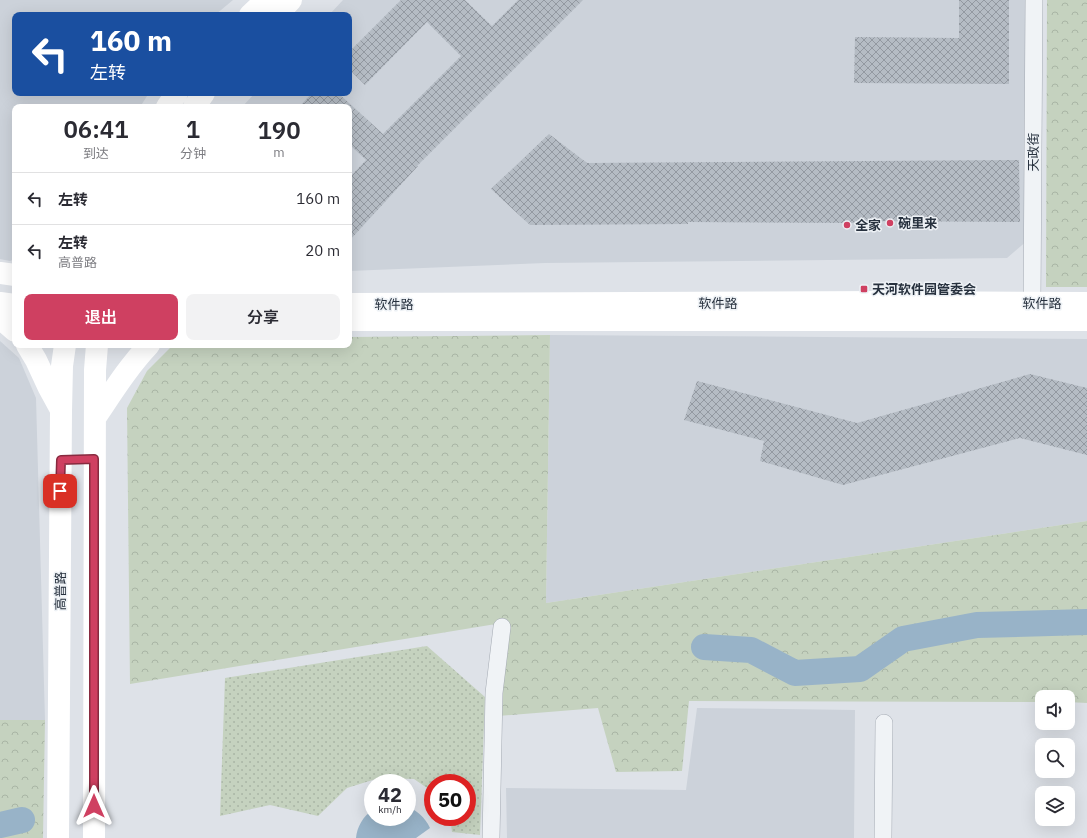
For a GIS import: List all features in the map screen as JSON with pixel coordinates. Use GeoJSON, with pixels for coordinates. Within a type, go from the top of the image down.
{"type":"FeatureCollection","features":[{"type":"Feature","properties":{"kind":"street"},"geometry":{"type":"LineString","coordinates":[[253,12],[266,0]]}},
{"type":"Feature","properties":{"kind":"street"},"geometry":{"type":"LineString","coordinates":[[280,12],[291,0]]}},
{"type":"Feature","properties":{"kind":"street","name":"天政街"},"geometry":{"type":"LineString","coordinates":[[1032,303],[1034,0]]}},
{"type":"Feature","properties":{"kind":"street"},"geometry":{"type":"LineString","coordinates":[[0,273],[12,275]]}},
{"type":"Feature","properties":{"kind":"street","name":"软件路"},"geometry":{"type":"LineString","coordinates":[[352,304],[881,302],[1087,304]]}},
{"type":"Feature","properties":{"kind":"street"},"geometry":{"type":"LineString","coordinates":[[0,303],[12,305]]}},
{"type":"Feature","properties":{"kind":"street"},"geometry":{"type":"LineString","coordinates":[[0,318],[12,328]]}},
{"type":"Feature","properties":{"kind":"street","name":"软件路"},"geometry":{"type":"LineString","coordinates":[[352,320],[1087,320]]}},
{"type":"Feature","properties":{"kind":"street"},"geometry":{"type":"LineString","coordinates":[[29,348],[61,411]]}},
{"type":"Feature","properties":{"kind":"street","name":"高普路"},"geometry":{"type":"LineString","coordinates":[[58,838],[61,411],[64,348]]}},
{"type":"Feature","properties":{"kind":"street"},"geometry":{"type":"LineString","coordinates":[[94,838],[94,370],[97,348]]}},
{"type":"Feature","properties":{"kind":"street"},"geometry":{"type":"LineString","coordinates":[[95,418],[129,368],[146,348]]}},
{"type":"Feature","properties":{"kind":"street"},"geometry":{"type":"LineString","coordinates":[[61,460],[94,459]]}},
{"type":"Feature","properties":{"kind":"street"},"geometry":{"type":"LineString","coordinates":[[491,838],[494,693],[502,627]]}},
{"type":"Feature","properties":{"kind":"street"},"geometry":{"type":"LineString","coordinates":[[883,838],[884,724]]}},
{"type":"Feature","properties":{"kind":"shaded area"},"geometry":{"type":"Polygon","coordinates":[[[0,0],[233,0],[219,12],[12,12],[12,96],[147,96],[142,104],[12,104],[12,260],[0,259],[0,0]]]}},
{"type":"Feature","properties":{"kind":"shaded area"},"geometry":{"type":"Polygon","coordinates":[[[343,0],[1030,0],[1028,240],[1007,258],[545,263],[352,271],[352,104],[245,104],[252,96],[352,96],[352,12],[332,12],[343,0]]]}},
{"type":"Feature","properties":{"kind":"shaded area"},"geometry":{"type":"Polygon","coordinates":[[[550,335],[1087,339],[1087,521],[546,603],[550,335]]]}},
{"type":"Feature","properties":{"kind":"shaded area"},"geometry":{"type":"Polygon","coordinates":[[[0,341],[19,358],[36,398],[45,720],[0,720],[0,341]]]}},
{"type":"Feature","properties":{"kind":"shaded area"},"geometry":{"type":"Polygon","coordinates":[[[697,708],[855,710],[854,838],[507,838],[506,788],[686,790],[697,708]]]}},
{"type":"Feature","properties":{"kind":"green space"},"geometry":{"type":"Polygon","coordinates":[[[1047,0],[1087,0],[1087,287],[1046,287],[1047,0]]]}},
{"type":"Feature","properties":{"kind":"green space"},"geometry":{"type":"Polygon","coordinates":[[[550,335],[546,603],[1087,521],[1087,703],[1075,702],[1075,690],[1035,690],[1035,702],[689,701],[682,771],[616,772],[598,708],[498,716],[508,622],[130,684],[127,408],[147,371],[170,348],[352,348],[352,337],[550,335]]]}},
{"type":"Feature","properties":{"kind":"green space"},"geometry":{"type":"Polygon","coordinates":[[[427,646],[485,697],[480,835],[452,832],[451,826],[476,826],[476,774],[424,774],[424,786],[416,780],[416,774],[364,774],[364,783],[347,788],[318,816],[270,805],[220,816],[225,678],[427,646]]]}},
{"type":"Feature","properties":{"kind":"green space"},"geometry":{"type":"Polygon","coordinates":[[[0,720],[45,720],[43,838],[0,838],[0,720]]]}},
{"type":"Feature","properties":{"kind":"water"},"geometry":{"type":"Polygon","coordinates":[[[416,812],[424,819],[424,826],[429,826],[430,828],[416,838],[356,838],[361,822],[364,818],[364,826],[416,826],[416,812]]]}},
{"type":"Feature","properties":{"kind":"building"},"geometry":{"type":"Polygon","coordinates":[[[401,0],[465,0],[492,26],[518,0],[583,0],[417,166],[352,238],[352,175],[366,160],[352,147],[352,106],[383,134],[461,56],[427,22],[365,85],[352,72],[352,49],[401,0]]]}},
{"type":"Feature","properties":{"kind":"building"},"geometry":{"type":"Polygon","coordinates":[[[959,0],[1009,0],[1009,84],[854,83],[855,37],[959,38],[959,0]]]}},
{"type":"Feature","properties":{"kind":"building"},"geometry":{"type":"Polygon","coordinates":[[[309,96],[341,96],[350,104],[302,104],[309,96]]]}},
{"type":"Feature","properties":{"kind":"building"},"geometry":{"type":"Polygon","coordinates":[[[549,134],[587,163],[1019,160],[1020,222],[688,222],[688,224],[530,225],[491,189],[549,134]]]}},
{"type":"Feature","properties":{"kind":"building"},"geometry":{"type":"Polygon","coordinates":[[[1030,374],[1087,388],[1087,455],[1020,438],[843,485],[760,461],[764,441],[684,420],[697,381],[857,423],[1030,374]]]}},
{"type":"Feature","properties":{"kind":"waterway"},"geometry":{"type":"LineString","coordinates":[[704,647],[751,650],[795,673],[860,669],[903,639],[977,625],[1087,622]]}},
{"type":"Feature","properties":{"kind":"waterway"},"geometry":{"type":"LineString","coordinates":[[0,825],[22,820]]}},
{"type":"Feature","properties":{"kind":"place","name":"碗里来"},"geometry":{"type":"Point","coordinates":[890,223]}},
{"type":"Feature","properties":{"kind":"place","name":"全家"},"geometry":{"type":"Point","coordinates":[847,225]}},
{"type":"Feature","properties":{"kind":"place","name":"天河软件园管委会"},"geometry":{"type":"Point","coordinates":[864,289]}},
{"type":"Feature","properties":{"kind":"route"},"geometry":{"type":"LineString","coordinates":[[60,491],[61,460],[94,459],[94,806]]}}]}
